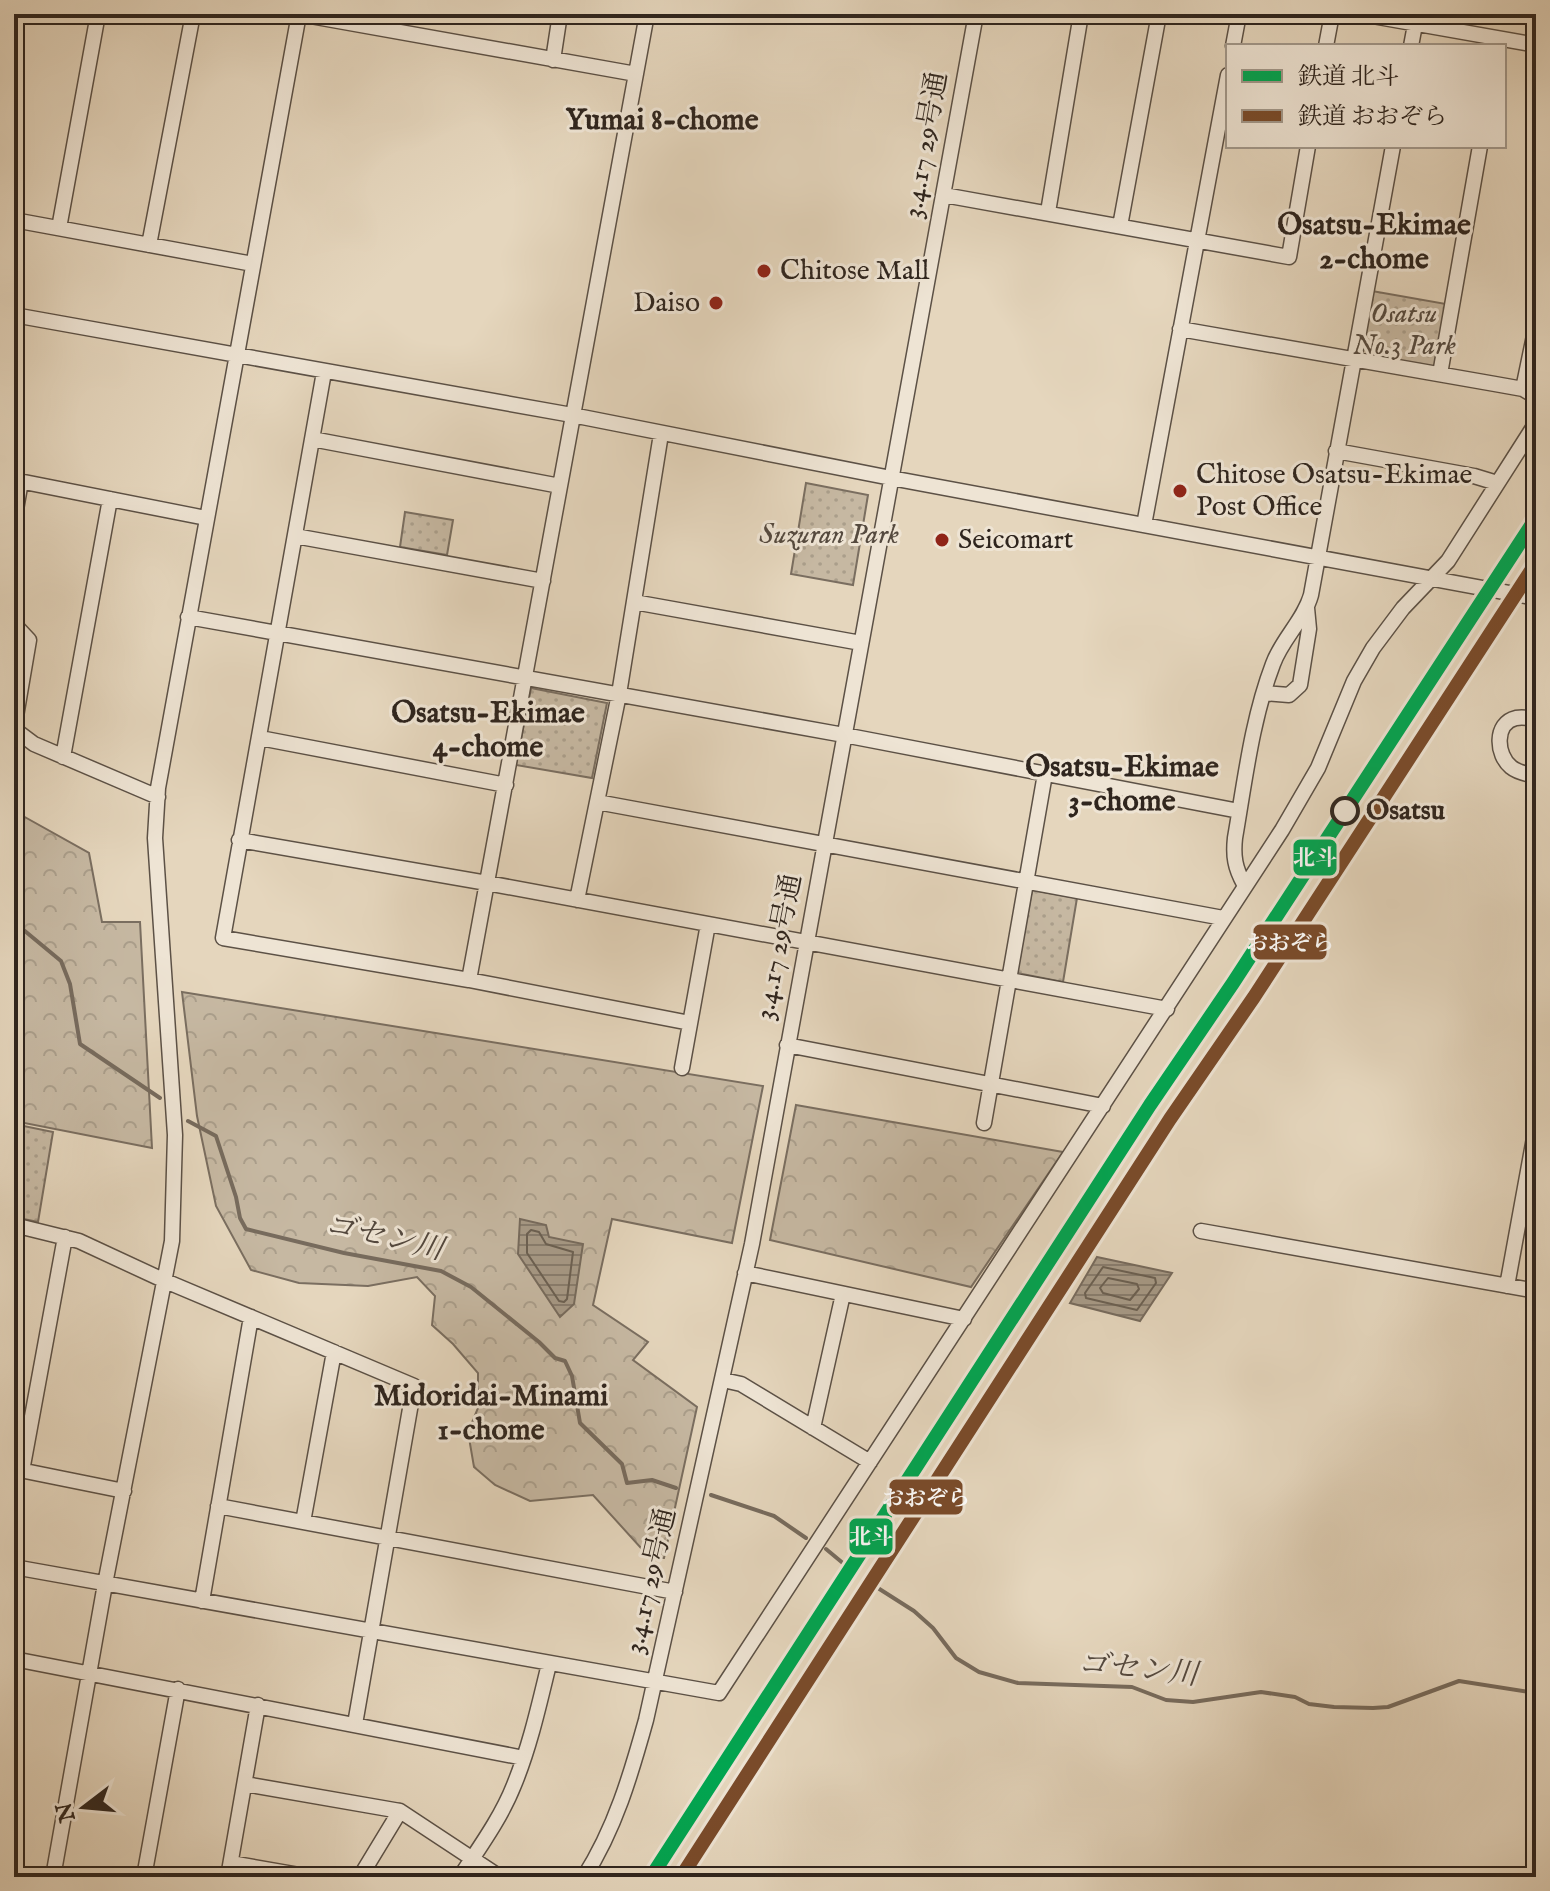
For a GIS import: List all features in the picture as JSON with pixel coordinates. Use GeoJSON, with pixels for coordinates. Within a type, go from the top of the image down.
{"type":"FeatureCollection","features":[{"type":"Feature","properties":{"kind":"street"},"geometry":{"type":"LineString","coordinates":[[59,228],[98,14]]}},
{"type":"Feature","properties":{"kind":"street"},"geometry":{"type":"LineString","coordinates":[[149,245],[193,14]]}},
{"type":"Feature","properties":{"kind":"street"},"geometry":{"type":"LineString","coordinates":[[53,1877],[105,1584],[172,1241],[175,1135],[155,838],[158,797],[299,14],[636,74]]}},
{"type":"Feature","properties":{"kind":"street"},"geometry":{"type":"LineString","coordinates":[[553,60],[560,14]]}},
{"type":"Feature","properties":{"kind":"street"},"geometry":{"type":"LineString","coordinates":[[469,980],[647,14]]}},
{"type":"Feature","properties":{"kind":"street","name":"3.4.17 29号通"},"geometry":{"type":"LineString","coordinates":[[584,1877],[623,1797],[646,1720],[723,1380],[976,14]]}},
{"type":"Feature","properties":{"kind":"street"},"geometry":{"type":"LineString","coordinates":[[1048,212],[1081,14]]}},
{"type":"Feature","properties":{"kind":"street"},"geometry":{"type":"LineString","coordinates":[[1120,226],[1159,14]]}},
{"type":"Feature","properties":{"kind":"street"},"geometry":{"type":"LineString","coordinates":[[1233,44],[1239,14]]}},
{"type":"Feature","properties":{"kind":"street"},"geometry":{"type":"LineString","coordinates":[[1326,44],[1332,14]]}},
{"type":"Feature","properties":{"kind":"street"},"geometry":{"type":"LineString","coordinates":[[1361,14],[1416,19],[1499,42],[1536,45]]}},
{"type":"Feature","properties":{"kind":"street"},"geometry":{"type":"LineString","coordinates":[[1411,44],[1416,19]]}},
{"type":"Feature","properties":{"kind":"street"},"geometry":{"type":"LineString","coordinates":[[1144,525],[1226,86]]}},
{"type":"Feature","properties":{"kind":"street"},"geometry":{"type":"LineString","coordinates":[[944,195],[1289,257],[1308,148]]}},
{"type":"Feature","properties":{"kind":"street"},"geometry":{"type":"LineString","coordinates":[[1264,693],[1289,695],[1300,685],[1309,629],[1307,608],[1393,148]]}},
{"type":"Feature","properties":{"kind":"street"},"geometry":{"type":"LineString","coordinates":[[1440,374],[1480,148]]}},
{"type":"Feature","properties":{"kind":"street"},"geometry":{"type":"LineString","coordinates":[[14,220],[253,264]]}},
{"type":"Feature","properties":{"kind":"street"},"geometry":{"type":"LineString","coordinates":[[14,315],[572,415],[891,478],[1536,598]]}},
{"type":"Feature","properties":{"kind":"street"},"geometry":{"type":"LineString","coordinates":[[1180,329],[1440,374],[1530,393],[1536,326]]}},
{"type":"Feature","properties":{"kind":"street"},"geometry":{"type":"LineString","coordinates":[[324,372],[223,938],[469,980],[690,1023]]}},
{"type":"Feature","properties":{"kind":"street"},"geometry":{"type":"LineString","coordinates":[[14,1567],[719,1693],[1282,830],[1318,768],[1354,681],[1373,648],[1403,608],[1448,561],[1536,423]]}},
{"type":"Feature","properties":{"kind":"street"},"geometry":{"type":"LineString","coordinates":[[577,900],[619,694],[661,434]]}},
{"type":"Feature","properties":{"kind":"street"},"geometry":{"type":"LineString","coordinates":[[312,439],[560,486]]}},
{"type":"Feature","properties":{"kind":"street"},"geometry":{"type":"LineString","coordinates":[[1336,451],[1497,483]]}},
{"type":"Feature","properties":{"kind":"street"},"geometry":{"type":"LineString","coordinates":[[14,521],[18,481],[206,518]]}},
{"type":"Feature","properties":{"kind":"street"},"geometry":{"type":"LineString","coordinates":[[63,757],[110,499]]}},
{"type":"Feature","properties":{"kind":"street"},"geometry":{"type":"LineString","coordinates":[[295,536],[543,581]]}},
{"type":"Feature","properties":{"kind":"street"},"geometry":{"type":"LineString","coordinates":[[634,602],[861,643]]}},
{"type":"Feature","properties":{"kind":"street"},"geometry":{"type":"LineString","coordinates":[[1244,884],[1233,856],[1239,811],[1264,693],[1278,651],[1307,608]]}},
{"type":"Feature","properties":{"kind":"street"},"geometry":{"type":"LineString","coordinates":[[188,617],[844,735],[1239,811]]}},
{"type":"Feature","properties":{"kind":"street"},"geometry":{"type":"LineString","coordinates":[[14,624],[29,640],[14,729],[34,744],[158,797]]}},
{"type":"Feature","properties":{"kind":"street"},"geometry":{"type":"LineString","coordinates":[[1536,720],[1511,719],[1499,737],[1502,756],[1510,767],[1536,776]]}},
{"type":"Feature","properties":{"kind":"street"},"geometry":{"type":"LineString","coordinates":[[260,738],[506,785]]}},
{"type":"Feature","properties":{"kind":"street"},"geometry":{"type":"LineString","coordinates":[[984,1123],[1045,774]]}},
{"type":"Feature","properties":{"kind":"street"},"geometry":{"type":"LineString","coordinates":[[597,802],[1223,918]]}},
{"type":"Feature","properties":{"kind":"street"},"geometry":{"type":"LineString","coordinates":[[239,840],[1167,1009]]}},
{"type":"Feature","properties":{"kind":"street"},"geometry":{"type":"LineString","coordinates":[[682,1068],[708,924]]}},
{"type":"Feature","properties":{"kind":"street"},"geometry":{"type":"LineString","coordinates":[[787,1045],[1103,1106]]}},
{"type":"Feature","properties":{"kind":"street"},"geometry":{"type":"LineString","coordinates":[[1507,1286],[1536,1127]]}},
{"type":"Feature","properties":{"kind":"street"},"geometry":{"type":"LineString","coordinates":[[14,1225],[65,1237],[114,1255],[163,1280],[414,1386],[355,1724]]}},
{"type":"Feature","properties":{"kind":"street"},"geometry":{"type":"LineString","coordinates":[[1201,1231],[1536,1291]]}},
{"type":"Feature","properties":{"kind":"street"},"geometry":{"type":"LineString","coordinates":[[65,1237],[18,1470],[124,1491]]}},
{"type":"Feature","properties":{"kind":"street"},"geometry":{"type":"LineString","coordinates":[[745,1273],[964,1319]]}},
{"type":"Feature","properties":{"kind":"street"},"geometry":{"type":"LineString","coordinates":[[813,1428],[843,1294]]}},
{"type":"Feature","properties":{"kind":"street"},"geometry":{"type":"LineString","coordinates":[[202,1601],[251,1317]]}},
{"type":"Feature","properties":{"kind":"street"},"geometry":{"type":"LineString","coordinates":[[303,1522],[334,1352]]}},
{"type":"Feature","properties":{"kind":"street"},"geometry":{"type":"LineString","coordinates":[[723,1380],[741,1384],[870,1462]]}},
{"type":"Feature","properties":{"kind":"street"},"geometry":{"type":"LineString","coordinates":[[218,1506],[675,1592]]}},
{"type":"Feature","properties":{"kind":"street"},"geometry":{"type":"LineString","coordinates":[[14,1659],[524,1758]]}},
{"type":"Feature","properties":{"kind":"street"},"geometry":{"type":"LineString","coordinates":[[460,1877],[513,1788],[549,1664]]}},
{"type":"Feature","properties":{"kind":"street"},"geometry":{"type":"LineString","coordinates":[[144,1877],[178,1689]]}},
{"type":"Feature","properties":{"kind":"street"},"geometry":{"type":"LineString","coordinates":[[258,1705],[230,1870],[311,1877]]}},
{"type":"Feature","properties":{"kind":"street"},"geometry":{"type":"LineString","coordinates":[[245,1784],[400,1811],[500,1877]]}},
{"type":"Feature","properties":{"kind":"street"},"geometry":{"type":"LineString","coordinates":[[360,1877],[400,1811]]}},
{"type":"Feature","properties":{"kind":"green space","name":"Osatsu No.3 Park"},"geometry":{"type":"Polygon","coordinates":[[[1372,291],[1446,304],[1435,370],[1361,357],[1372,291]]]}},
{"type":"Feature","properties":{"kind":"green space","name":"Suzuran Park"},"geometry":{"type":"Polygon","coordinates":[[[806,483],[868,495],[853,585],[791,574],[806,483]]]}},
{"type":"Feature","properties":{"kind":"green space"},"geometry":{"type":"Polygon","coordinates":[[[405,512],[453,520],[447,555],[400,547],[405,512]]]}},
{"type":"Feature","properties":{"kind":"green space"},"geometry":{"type":"Polygon","coordinates":[[[531,688],[607,703],[592,778],[516,765],[531,688]]]}},
{"type":"Feature","properties":{"kind":"green space"},"geometry":{"type":"Polygon","coordinates":[[[14,811],[89,853],[102,922],[140,922],[152,1148],[14,1121],[14,811]]]}},
{"type":"Feature","properties":{"kind":"green space"},"geometry":{"type":"Polygon","coordinates":[[[1032,890],[1077,898],[1063,982],[1017,973],[1032,890]]]}},
{"type":"Feature","properties":{"kind":"green space"},"geometry":{"type":"Polygon","coordinates":[[[182,992],[763,1086],[732,1243],[612,1219],[593,1305],[648,1342],[633,1360],[697,1407],[664,1558],[650,1558],[593,1495],[530,1501],[495,1485],[474,1467],[468,1432],[478,1408],[478,1373],[432,1325],[435,1296],[417,1277],[368,1286],[299,1283],[251,1270],[216,1206],[197,1116],[182,992]]]}},
{"type":"Feature","properties":{"kind":"green space"},"geometry":{"type":"Polygon","coordinates":[[[796,1105],[1063,1152],[971,1287],[770,1240],[796,1105]]]}},
{"type":"Feature","properties":{"kind":"green space"},"geometry":{"type":"Polygon","coordinates":[[[14,1124],[53,1132],[38,1222],[14,1217],[14,1124]]]}},
{"type":"Feature","properties":{"kind":"water"},"geometry":{"type":"Polygon","coordinates":[[[520,1219],[546,1225],[549,1237],[583,1244],[574,1304],[560,1317],[518,1254],[520,1219]]]}},
{"type":"Feature","properties":{"kind":"water"},"geometry":{"type":"Polygon","coordinates":[[[1097,1257],[1172,1273],[1140,1321],[1070,1303],[1097,1257]]]}},
{"type":"Feature","properties":{"kind":"waterway","name":"ゴセン川"},"geometry":{"type":"LineString","coordinates":[[14,922],[61,961],[70,984],[80,1044],[160,1098]]}},
{"type":"Feature","properties":{"kind":"waterway","name":"ゴセン川"},"geometry":{"type":"LineString","coordinates":[[188,1121],[216,1136],[246,1229],[344,1253],[441,1271],[471,1287],[555,1358],[565,1361],[572,1376],[580,1423],[622,1464],[627,1483],[652,1480],[676,1488]]}},
{"type":"Feature","properties":{"kind":"waterway","name":"ゴセン川"},"geometry":{"type":"LineString","coordinates":[[711,1495],[774,1516],[806,1538]]}},
{"type":"Feature","properties":{"kind":"waterway","name":"ゴセン川"},"geometry":{"type":"LineString","coordinates":[[826,1549],[844,1564]]}},
{"type":"Feature","properties":{"kind":"waterway","name":"ゴセン川"},"geometry":{"type":"LineString","coordinates":[[870,1583],[914,1611],[933,1628],[956,1658],[979,1672],[1018,1683],[1132,1687],[1166,1700],[1193,1702],[1261,1692],[1295,1697],[1309,1704],[1373,1708],[1388,1707],[1459,1681],[1536,1693]]}},
{"type":"Feature","properties":{"kind":"rail line","name":"北斗"},"geometry":{"type":"LineString","coordinates":[[651,1877],[1150,1105],[1536,518]]}},
{"type":"Feature","properties":{"kind":"rail line","name":"おおぞら"},"geometry":{"type":"LineString","coordinates":[[681,1877],[1170,1119],[1254,997],[1536,563]]}},
{"type":"Feature","properties":{"kind":"place","name":"Chitose Mall"},"geometry":{"type":"Point","coordinates":[764,271]}},
{"type":"Feature","properties":{"kind":"place","name":"Daiso"},"geometry":{"type":"Point","coordinates":[716,303]}},
{"type":"Feature","properties":{"kind":"place","name":"Chitose Osatsu-Ekimae Post Office"},"geometry":{"type":"Point","coordinates":[1180,491]}},
{"type":"Feature","properties":{"kind":"place","name":"Seicomart"},"geometry":{"type":"Point","coordinates":[942,540]}},
{"type":"Feature","properties":{"kind":"place","name":"Osatsu"},"geometry":{"type":"Point","coordinates":[1345,811]}},
{"type":"Feature","properties":{"kind":"district","name":"Yumai 8-chome"},"geometry":{"type":"Point","coordinates":[662,121]}},
{"type":"Feature","properties":{"kind":"district","name":"Osatsu-Ekimae 2-chome"},"geometry":{"type":"Point","coordinates":[1374,243]}},
{"type":"Feature","properties":{"kind":"district","name":"Osatsu-Ekimae 4-chome"},"geometry":{"type":"Point","coordinates":[488,731]}},
{"type":"Feature","properties":{"kind":"district","name":"Osatsu-Ekimae 3-chome"},"geometry":{"type":"Point","coordinates":[1122,785]}},
{"type":"Feature","properties":{"kind":"district","name":"Midoridai-Minami 1-chome"},"geometry":{"type":"Point","coordinates":[491,1414]}}]}
